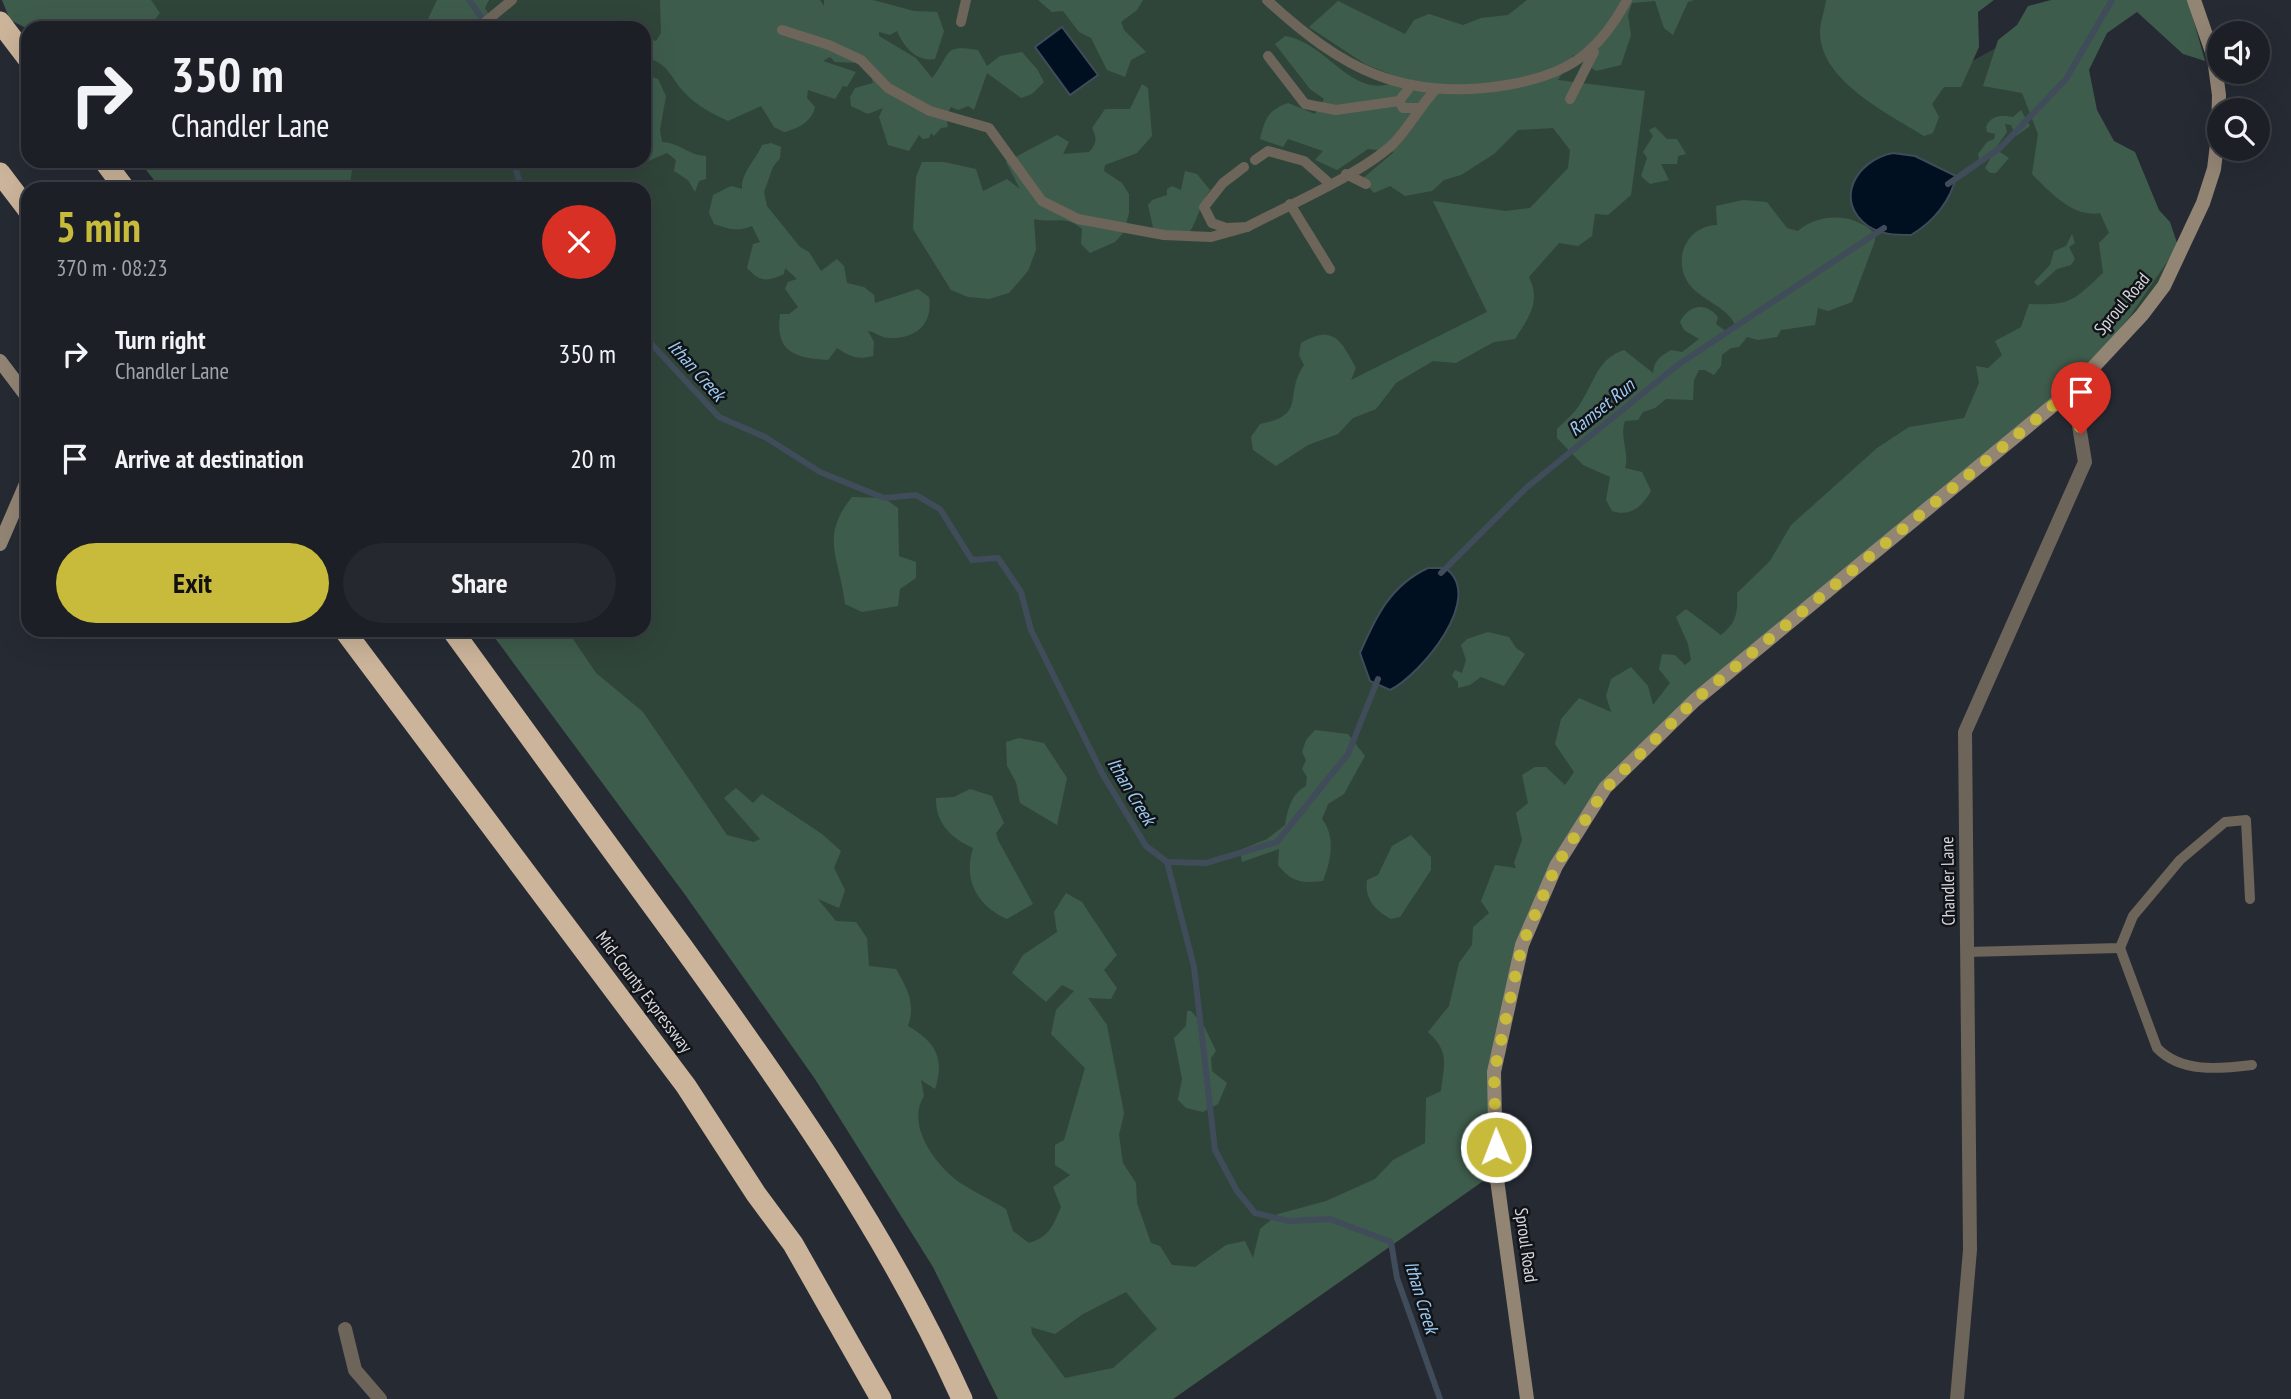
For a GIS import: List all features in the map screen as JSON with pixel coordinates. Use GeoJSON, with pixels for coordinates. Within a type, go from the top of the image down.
{"type":"FeatureCollection","features":[{"type":"Feature","properties":{"kind":"highway"},"geometry":{"type":"LineString","coordinates":[[0,22],[21,50]]}},
{"type":"Feature","properties":{"kind":"highway"},"geometry":{"type":"LineString","coordinates":[[0,173],[21,201]]}},
{"type":"Feature","properties":{"kind":"highway","name":"Mid-County Expressway"},"geometry":{"type":"LineString","coordinates":[[349,637],[687,1086],[756,1194],[793,1244],[881,1399]]}},
{"type":"Feature","properties":{"kind":"highway"},"geometry":{"type":"LineString","coordinates":[[457,637],[748,1038],[845,1183],[918,1306],[962,1399]]}},
{"type":"Feature","properties":{"kind":"main road","name":"Sproul Road"},"geometry":{"type":"LineString","coordinates":[[1527,1399],[1496,1172],[1494,1073],[1522,945],[1556,866],[1605,789],[1695,700],[2073,389],[2164,286],[2193,227],[2210,181],[2218,135],[2219,95],[2214,58],[2194,0]]}},
{"type":"Feature","properties":{"kind":"main road"},"geometry":{"type":"LineString","coordinates":[[0,361],[21,389]]}},
{"type":"Feature","properties":{"kind":"main road"},"geometry":{"type":"LineString","coordinates":[[0,544],[21,495]]}},
{"type":"Feature","properties":{"kind":"street","name":"Chandler Lane"},"geometry":{"type":"LineString","coordinates":[[1957,1399],[1970,1250],[1965,732],[2085,462],[2073,389]]}},
{"type":"Feature","properties":{"kind":"street"},"geometry":{"type":"LineString","coordinates":[[345,1329],[355,1370],[380,1399]]}},
{"type":"Feature","properties":{"kind":"lane"},"geometry":{"type":"LineString","coordinates":[[486,21],[512,0]]}},
{"type":"Feature","properties":{"kind":"lane"},"geometry":{"type":"LineString","coordinates":[[961,22],[966,0]]}},
{"type":"Feature","properties":{"kind":"lane"},"geometry":{"type":"LineString","coordinates":[[1267,0],[1306,36],[1360,68],[1410,87],[1468,91],[1539,80],[1574,65],[1597,45]]}},
{"type":"Feature","properties":{"kind":"lane"},"geometry":{"type":"LineString","coordinates":[[1570,99],[1597,45],[1627,0]]}},
{"type":"Feature","properties":{"kind":"lane"},"geometry":{"type":"LineString","coordinates":[[782,30],[829,45],[861,60],[888,88],[930,111],[989,128],[1042,201],[1078,219],[1164,235],[1211,237],[1247,227],[1346,174],[1393,144],[1418,108],[1436,89]]}},
{"type":"Feature","properties":{"kind":"lane"},"geometry":{"type":"LineString","coordinates":[[1268,56],[1305,104],[1336,110],[1399,101],[1410,87]]}},
{"type":"Feature","properties":{"kind":"lane"},"geometry":{"type":"LineString","coordinates":[[1399,101],[1404,108],[1418,108]]}},
{"type":"Feature","properties":{"kind":"lane"},"geometry":{"type":"LineString","coordinates":[[1255,160],[1268,151],[1304,161],[1329,183]]}},
{"type":"Feature","properties":{"kind":"lane"},"geometry":{"type":"LineString","coordinates":[[1244,167],[1223,183],[1204,206],[1212,223],[1226,228],[1247,227]]}},
{"type":"Feature","properties":{"kind":"lane"},"geometry":{"type":"LineString","coordinates":[[1346,174],[1366,184]]}},
{"type":"Feature","properties":{"kind":"lane"},"geometry":{"type":"LineString","coordinates":[[1290,204],[1330,269]]}},
{"type":"Feature","properties":{"kind":"lane"},"geometry":{"type":"LineString","coordinates":[[2250,899],[2246,820],[2225,822],[2180,860],[2151,892],[2133,916],[2120,948],[2157,1048],[2168,1059],[2216,1069],[2252,1065]]}},
{"type":"Feature","properties":{"kind":"lane"},"geometry":{"type":"LineString","coordinates":[[1967,953],[2120,948]]}},
{"type":"Feature","properties":{"kind":"green space"},"geometry":{"type":"Polygon","coordinates":[[[2,0],[151,0],[160,13],[154,21],[21,21],[21,26],[10,20],[2,0]]]}},
{"type":"Feature","properties":{"kind":"green space"},"geometry":{"type":"Polygon","coordinates":[[[37,0],[1929,0],[1965,65],[2043,22],[2174,268],[2142,315],[1695,700],[1605,788],[1522,945],[1494,1072],[1496,1172],[1173,1399],[1025,1399],[980,1303],[510,637],[651,637],[651,182],[170,182],[160,168],[651,168],[651,21],[52,21],[37,0]]]}},
{"type":"Feature","properties":{"kind":"green space"},"geometry":{"type":"Polygon","coordinates":[[[437,0],[489,0],[485,8],[493,21],[427,21],[437,0]]]}},
{"type":"Feature","properties":{"kind":"green space"},"geometry":{"type":"Polygon","coordinates":[[[660,0],[820,0],[824,6],[824,0],[873,0],[914,11],[937,12],[944,31],[935,59],[916,56],[903,43],[897,31],[890,35],[879,32],[879,36],[916,58],[932,78],[949,52],[967,48],[978,50],[987,66],[1000,56],[1022,52],[1044,82],[1032,94],[1021,98],[987,73],[974,110],[968,106],[958,110],[951,107],[946,116],[948,127],[941,128],[934,136],[931,133],[929,138],[923,139],[919,135],[909,151],[888,145],[879,117],[883,108],[868,114],[851,106],[850,97],[855,88],[873,83],[871,75],[858,63],[835,62],[830,57],[823,61],[856,72],[847,87],[843,86],[835,99],[808,90],[807,98],[815,107],[811,117],[794,129],[784,132],[774,127],[761,106],[728,121],[690,98],[661,64],[651,60],[651,39],[656,41],[661,33],[660,0]]]}},
{"type":"Feature","properties":{"kind":"green space"},"geometry":{"type":"Polygon","coordinates":[[[1038,0],[1143,0],[1137,10],[1121,22],[1124,30],[1146,52],[1131,60],[1125,77],[1107,70],[1091,38],[1079,32],[1063,11],[1052,12],[1038,0]]]}},
{"type":"Feature","properties":{"kind":"green space"},"geometry":{"type":"Polygon","coordinates":[[[1527,0],[1694,0],[1688,2],[1673,35],[1664,28],[1655,1],[1632,3],[1628,15],[1631,35],[1621,65],[1596,71],[1573,55],[1558,80],[1645,91],[1631,195],[1608,215],[1595,214],[1592,236],[1578,246],[1559,243],[1529,277],[1534,302],[1515,339],[1494,342],[1456,363],[1433,361],[1396,383],[1376,409],[1353,418],[1338,434],[1308,445],[1276,466],[1253,450],[1251,437],[1260,424],[1275,420],[1289,410],[1298,376],[1304,365],[1299,355],[1301,343],[1321,335],[1335,338],[1346,350],[1356,368],[1351,380],[1487,312],[1433,201],[1506,211],[1530,208],[1568,168],[1570,150],[1553,128],[1518,130],[1494,154],[1461,175],[1444,180],[1432,191],[1405,196],[1390,186],[1374,193],[1362,179],[1394,152],[1368,149],[1337,170],[1315,160],[1323,151],[1288,139],[1283,147],[1260,139],[1266,121],[1276,109],[1288,103],[1315,114],[1324,99],[1310,89],[1275,44],[1285,36],[1301,41],[1355,79],[1369,85],[1385,85],[1402,79],[1365,64],[1309,27],[1338,1],[1405,34],[1414,20],[1429,14],[1463,25],[1481,18],[1508,15],[1527,0]]]}},
{"type":"Feature","properties":{"kind":"green space"},"geometry":{"type":"Polygon","coordinates":[[[1826,0],[1994,0],[1978,12],[1979,47],[1961,87],[1944,87],[1932,104],[1939,117],[1933,133],[1924,136],[1876,106],[1844,81],[1831,66],[1823,50],[1820,32],[1826,0]]]}},
{"type":"Feature","properties":{"kind":"green space"},"geometry":{"type":"Polygon","coordinates":[[[2051,0],[2188,0],[2205,61],[2183,54],[2137,12],[2107,33],[2089,70],[2097,110],[2114,141],[2135,152],[2159,210],[2170,222],[2178,246],[2130,316],[2073,389],[1695,700],[1605,788],[1522,945],[1494,1072],[1496,1172],[1173,1399],[998,1399],[933,1267],[815,1079],[686,896],[494,637],[572,637],[596,673],[643,712],[727,835],[754,842],[760,839],[724,798],[736,788],[753,803],[762,794],[822,834],[841,851],[834,868],[845,890],[839,908],[818,899],[836,921],[856,922],[867,938],[869,966],[896,969],[911,1003],[908,1026],[925,1038],[936,1052],[939,1069],[935,1089],[921,1080],[924,1096],[919,1107],[918,1120],[926,1145],[952,1177],[1006,1209],[1013,1231],[1029,1243],[1050,1230],[1061,1207],[1053,1187],[1070,1175],[1055,1165],[1055,1145],[1064,1140],[1085,1068],[1051,1034],[1056,1010],[1074,991],[1062,985],[1046,1002],[1012,973],[1023,955],[1057,932],[1054,912],[1066,893],[1082,902],[1117,955],[1104,970],[1117,988],[1111,999],[1088,998],[1107,1025],[1124,1113],[1119,1135],[1123,1163],[1136,1183],[1137,1203],[1151,1243],[1160,1246],[1172,1265],[1195,1267],[1226,1245],[1245,1241],[1253,1258],[1260,1229],[1278,1214],[1326,1201],[1375,1179],[1393,1160],[1425,1143],[1426,1098],[1441,1091],[1444,1066],[1443,1052],[1428,1032],[1449,1006],[1459,963],[1472,945],[1473,927],[1489,913],[1481,901],[1495,865],[1516,868],[1514,863],[1522,840],[1516,813],[1528,803],[1522,775],[1535,767],[1546,767],[1565,785],[1574,772],[1555,744],[1561,719],[1579,698],[1611,712],[1606,696],[1611,679],[1631,667],[1648,686],[1653,705],[1670,683],[1659,669],[1662,654],[1675,655],[1685,665],[1691,660],[1688,644],[1676,617],[1686,609],[1721,635],[1735,616],[1737,593],[1770,561],[1791,525],[1877,448],[1909,427],[1964,418],[1979,383],[1976,366],[1988,368],[2002,355],[1995,341],[2021,327],[2029,304],[2054,304],[2071,299],[2103,273],[2099,243],[2109,233],[2100,213],[2081,212],[2071,208],[2054,196],[2032,174],[2038,134],[2022,93],[1983,86],[1998,40],[2017,25],[2028,6],[2051,0]],[[1126,1292],[1083,1314],[1055,1334],[1031,1327],[1032,1334],[1065,1378],[1113,1368],[1157,1329],[1126,1292]]]}},
{"type":"Feature","properties":{"kind":"green space"},"geometry":{"type":"Polygon","coordinates":[[[651,76],[658,79],[666,96],[660,130],[662,142],[706,156],[706,179],[699,181],[695,192],[688,180],[674,171],[676,160],[667,153],[651,160],[651,76]]]}},
{"type":"Feature","properties":{"kind":"green space"},"geometry":{"type":"Polygon","coordinates":[[[1142,84],[1148,88],[1152,136],[1137,153],[1105,165],[1104,171],[1122,183],[1129,194],[1129,213],[1124,232],[1115,242],[1090,253],[1081,244],[1082,229],[1076,224],[1034,219],[1036,250],[1028,271],[1009,293],[989,299],[968,297],[951,290],[913,229],[916,177],[922,162],[944,162],[976,169],[983,191],[1007,179],[1020,189],[1006,162],[1057,135],[1069,142],[1063,154],[1089,152],[1095,141],[1092,128],[1105,109],[1130,109],[1142,84]]]}},
{"type":"Feature","properties":{"kind":"green space"},"geometry":{"type":"Polygon","coordinates":[[[2021,110],[2030,126],[2016,136],[2011,125],[2005,124],[2007,132],[1995,149],[2009,158],[1996,173],[1990,173],[1985,168],[1990,159],[1979,159],[1978,154],[1987,142],[1994,139],[1995,134],[1987,132],[1986,127],[1994,118],[2013,117],[2021,110]]]}},
{"type":"Feature","properties":{"kind":"green space"},"geometry":{"type":"Polygon","coordinates":[[[1655,127],[1667,139],[1677,139],[1686,154],[1678,156],[1677,164],[1661,164],[1669,180],[1650,184],[1641,176],[1647,158],[1643,152],[1653,136],[1649,130],[1655,127]]]}},
{"type":"Feature","properties":{"kind":"green space"},"geometry":{"type":"Polygon","coordinates":[[[771,143],[781,147],[780,158],[773,167],[764,192],[767,206],[800,247],[809,252],[821,271],[837,259],[844,266],[847,283],[864,287],[874,295],[875,303],[918,289],[929,297],[930,306],[921,328],[899,338],[886,338],[868,331],[874,342],[873,356],[863,358],[846,354],[837,348],[828,360],[816,359],[797,355],[784,345],[779,327],[780,314],[789,314],[798,307],[785,289],[788,282],[797,279],[785,268],[784,274],[773,278],[756,276],[747,268],[753,244],[760,242],[752,226],[737,229],[714,224],[709,213],[713,195],[731,186],[742,189],[746,172],[762,145],[771,143]]]}},
{"type":"Feature","properties":{"kind":"green space"},"geometry":{"type":"Polygon","coordinates":[[[144,168],[352,168],[350,182],[156,182],[144,168]]]}},
{"type":"Feature","properties":{"kind":"green space"},"geometry":{"type":"Polygon","coordinates":[[[1185,171],[1197,174],[1210,190],[1185,238],[1153,228],[1148,205],[1152,200],[1167,195],[1167,189],[1172,186],[1181,190],[1185,171]]]}},
{"type":"Feature","properties":{"kind":"green space"},"geometry":{"type":"Polygon","coordinates":[[[1743,200],[1767,202],[1787,228],[1798,231],[1816,220],[1837,218],[1858,222],[1875,234],[1875,241],[1852,302],[1828,311],[1818,308],[1815,325],[1781,330],[1777,337],[1758,340],[1747,337],[1739,347],[1731,348],[1722,355],[1721,366],[1714,375],[1699,370],[1694,380],[1693,400],[1666,399],[1655,408],[1643,412],[1638,420],[1625,421],[1625,468],[1642,472],[1651,491],[1644,502],[1630,512],[1612,511],[1606,500],[1610,477],[1583,465],[1557,438],[1557,429],[1578,407],[1608,358],[1624,350],[1653,373],[1656,362],[1664,354],[1671,350],[1682,352],[1699,339],[1684,330],[1680,322],[1693,309],[1703,307],[1713,312],[1718,317],[1716,324],[1727,332],[1736,327],[1727,314],[1689,284],[1684,275],[1682,255],[1690,238],[1697,231],[1717,225],[1716,206],[1743,200]]]}},
{"type":"Feature","properties":{"kind":"green space"},"geometry":{"type":"Polygon","coordinates":[[[2072,234],[2075,243],[2069,247],[2075,259],[2071,265],[2057,269],[2038,286],[2034,282],[2050,265],[2054,251],[2066,246],[2072,234]]]}},
{"type":"Feature","properties":{"kind":"green space"},"geometry":{"type":"Polygon","coordinates":[[[852,497],[884,498],[898,508],[899,556],[916,562],[916,578],[900,589],[898,606],[862,612],[845,604],[834,537],[842,511],[852,497]]]}},
{"type":"Feature","properties":{"kind":"green space"},"geometry":{"type":"Polygon","coordinates":[[[1488,632],[1509,637],[1516,648],[1525,654],[1504,686],[1481,677],[1470,685],[1458,688],[1458,682],[1452,676],[1455,670],[1462,673],[1466,660],[1461,645],[1467,639],[1488,632]]]}},
{"type":"Feature","properties":{"kind":"green space"},"geometry":{"type":"Polygon","coordinates":[[[1315,730],[1348,734],[1365,756],[1344,794],[1328,804],[1322,819],[1331,841],[1323,881],[1303,882],[1288,875],[1278,865],[1279,849],[1242,862],[1240,850],[1267,839],[1285,825],[1294,798],[1306,786],[1307,777],[1302,769],[1306,760],[1302,752],[1306,740],[1315,730]]]}},
{"type":"Feature","properties":{"kind":"green space"},"geometry":{"type":"Polygon","coordinates":[[[1019,738],[1044,743],[1067,778],[1057,825],[1020,803],[1016,782],[1007,766],[1006,742],[1019,738]]]}},
{"type":"Feature","properties":{"kind":"green space"},"geometry":{"type":"Polygon","coordinates":[[[970,789],[992,796],[1004,823],[996,833],[998,840],[1033,904],[1007,919],[980,899],[971,881],[970,860],[973,848],[952,835],[938,815],[936,798],[954,797],[970,789]]]}},
{"type":"Feature","properties":{"kind":"green space"},"geometry":{"type":"Polygon","coordinates":[[[1411,835],[1431,857],[1431,870],[1400,917],[1391,919],[1372,904],[1367,893],[1367,880],[1378,875],[1392,846],[1411,835]]]}},
{"type":"Feature","properties":{"kind":"green space"},"geometry":{"type":"Polygon","coordinates":[[[1187,1011],[1191,1011],[1204,1026],[1216,1051],[1211,1058],[1212,1071],[1227,1083],[1218,1104],[1203,1112],[1186,1108],[1178,1100],[1182,1079],[1174,1038],[1186,1026],[1187,1011]]]}},
{"type":"Feature","properties":{"kind":"water"},"geometry":{"type":"Polygon","coordinates":[[[1062,27],[1098,75],[1070,95],[1035,47],[1062,27]]]}},
{"type":"Feature","properties":{"kind":"water"},"geometry":{"type":"Polygon","coordinates":[[[1893,153],[1915,156],[1956,176],[1950,194],[1940,210],[1927,224],[1911,235],[1889,234],[1873,229],[1858,216],[1852,205],[1851,194],[1860,173],[1880,157],[1893,153]]]}},
{"type":"Feature","properties":{"kind":"water"},"geometry":{"type":"Polygon","coordinates":[[[1428,568],[1445,568],[1456,581],[1458,597],[1454,615],[1432,652],[1403,682],[1390,690],[1370,681],[1360,653],[1372,626],[1394,593],[1404,583],[1428,568]]]}},
{"type":"Feature","properties":{"kind":"waterway","name":"Ithan Creek"},"geometry":{"type":"LineString","coordinates":[[469,0],[484,21]]}},
{"type":"Feature","properties":{"kind":"waterway","name":"Ramset Run"},"geometry":{"type":"LineString","coordinates":[[1948,184],[2000,148],[2066,79],[2112,0]]}},
{"type":"Feature","properties":{"kind":"waterway","name":"Ithan Creek"},"geometry":{"type":"LineString","coordinates":[[515,168],[520,182]]}},
{"type":"Feature","properties":{"kind":"waterway","name":"Ramset Run"},"geometry":{"type":"LineString","coordinates":[[1441,573],[1526,488],[1679,364],[1884,228]]}},
{"type":"Feature","properties":{"kind":"waterway","name":"Ithan Creek"},"geometry":{"type":"LineString","coordinates":[[651,344],[719,417],[765,437],[820,472],[884,498],[916,495],[940,509],[972,560],[998,558],[1021,592],[1031,630],[1103,775],[1146,846],[1167,862],[1194,967],[1215,1150],[1237,1191],[1255,1213],[1289,1221],[1330,1219],[1391,1242],[1397,1278],[1440,1399]]}},
{"type":"Feature","properties":{"kind":"waterway","name":"Ramset Run"},"geometry":{"type":"LineString","coordinates":[[1167,862],[1206,863],[1277,842],[1348,754],[1378,679]]}},
{"type":"Feature","properties":{"kind":"route"},"geometry":{"type":"LineString","coordinates":[[1496,1147],[1494,1073],[1522,945],[1556,866],[1605,789],[1695,700],[2073,389],[2081,434]]}}]}
